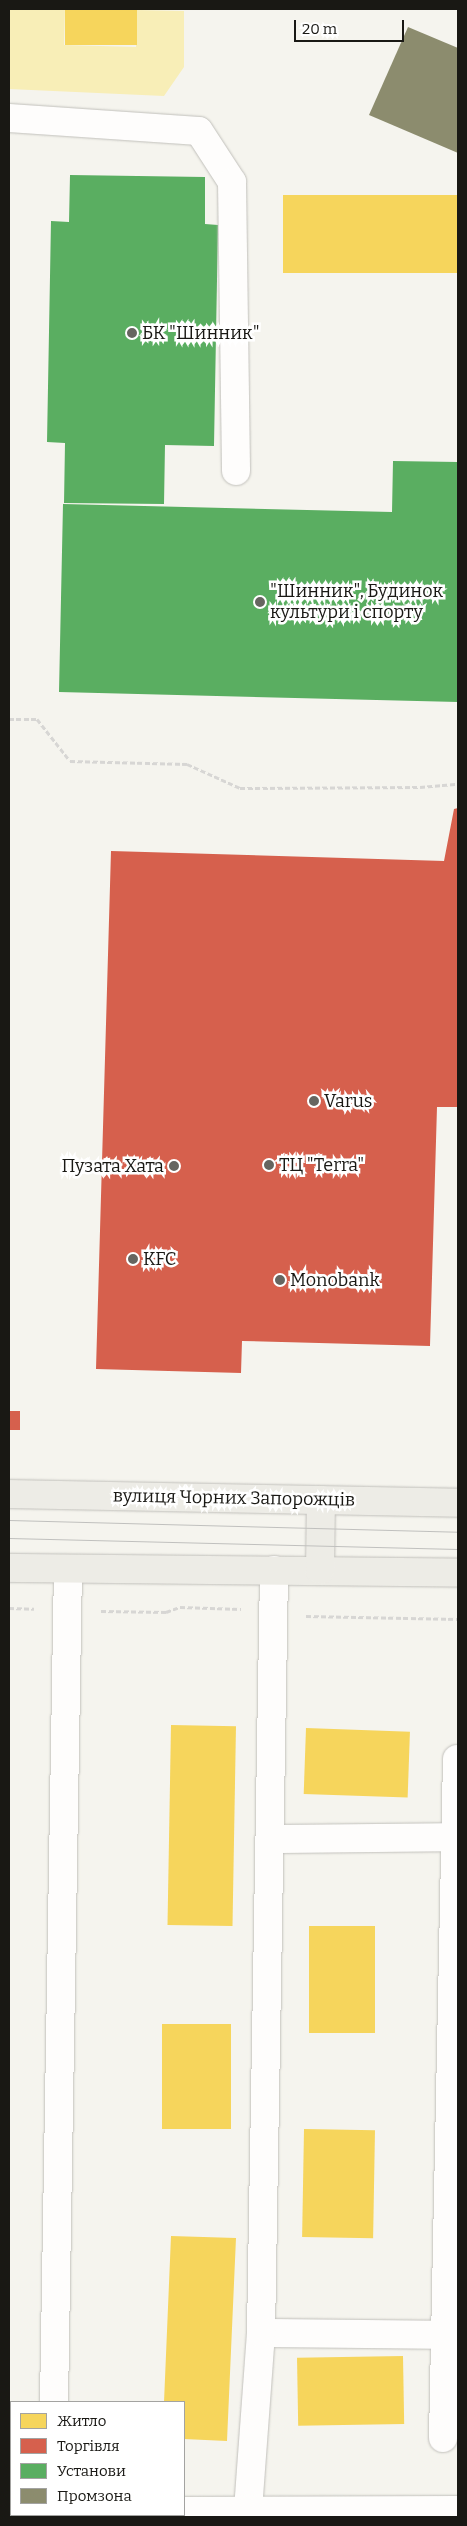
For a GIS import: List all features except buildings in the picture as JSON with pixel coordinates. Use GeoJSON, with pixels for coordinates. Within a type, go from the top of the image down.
{"type":"FeatureCollection","features":[{"type":"Feature","properties":{"kind":"main road","name":"вулиця Чорних Запорожців"},"geometry":{"type":"LineString","coordinates":[[9,1494],[458,1503]]}},
{"type":"Feature","properties":{"kind":"main road"},"geometry":{"type":"LineString","coordinates":[[320,1570],[321,1500]]}},
{"type":"Feature","properties":{"kind":"main road"},"geometry":{"type":"LineString","coordinates":[[9,1568],[458,1572]]}},
{"type":"Feature","properties":{"kind":"street"},"geometry":{"type":"LineString","coordinates":[[9,118],[199,131],[232,182],[236,471]]}},
{"type":"Feature","properties":{"kind":"street"},"geometry":{"type":"LineString","coordinates":[[54,2401],[68,1569]]}},
{"type":"Feature","properties":{"kind":"street"},"geometry":{"type":"LineString","coordinates":[[248,2510],[261,2333],[271,1839],[274,1570]]}},
{"type":"Feature","properties":{"kind":"street"},"geometry":{"type":"LineString","coordinates":[[443,2438],[457,1759]]}},
{"type":"Feature","properties":{"kind":"street"},"geometry":{"type":"LineString","coordinates":[[271,1839],[456,1837]]}},
{"type":"Feature","properties":{"kind":"street"},"geometry":{"type":"LineString","coordinates":[[261,2333],[445,2335]]}},
{"type":"Feature","properties":{"kind":"street"},"geometry":{"type":"LineString","coordinates":[[185,2511],[458,2510]]}},
{"type":"Feature","properties":{"kind":"path"},"geometry":{"type":"LineString","coordinates":[[9,719],[37,719],[70,761],[187,764],[240,788],[420,788],[458,784]]}},
{"type":"Feature","properties":{"kind":"path"},"geometry":{"type":"LineString","coordinates":[[9,1608],[166,1612],[180,1607],[254,1610],[274,1615],[458,1619]]}},
{"type":"Feature","properties":{"kind":"shaded area"},"geometry":{"type":"Polygon","coordinates":[[[9,9],[65,9],[64,45],[136,47],[137,10],[184,11],[184,67],[164,96],[9,89],[9,9]]]}},
{"type":"Feature","properties":{"kind":"tram line"},"geometry":{"type":"LineString","coordinates":[[9,1520],[458,1532]]}},
{"type":"Feature","properties":{"kind":"tram line"},"geometry":{"type":"LineString","coordinates":[[9,1538],[458,1549]]}},
{"type":"Feature","properties":{"kind":"place","name":"БК \"Шинник\""},"geometry":{"type":"Point","coordinates":[132,333]}},
{"type":"Feature","properties":{"kind":"place","name":"\"Шинник\", Будинок культури і спорту"},"geometry":{"type":"Point","coordinates":[260,602]}},
{"type":"Feature","properties":{"kind":"place","name":"Varus"},"geometry":{"type":"Point","coordinates":[314,1101]}},
{"type":"Feature","properties":{"kind":"place","name":"ТЦ \"Terra\""},"geometry":{"type":"Point","coordinates":[269,1165]}},
{"type":"Feature","properties":{"kind":"place","name":"Пузата Хата"},"geometry":{"type":"Point","coordinates":[174,1166]}},
{"type":"Feature","properties":{"kind":"place","name":"KFC"},"geometry":{"type":"Point","coordinates":[133,1259]}},
{"type":"Feature","properties":{"kind":"place","name":"Monobank"},"geometry":{"type":"Point","coordinates":[280,1280]}}]}
